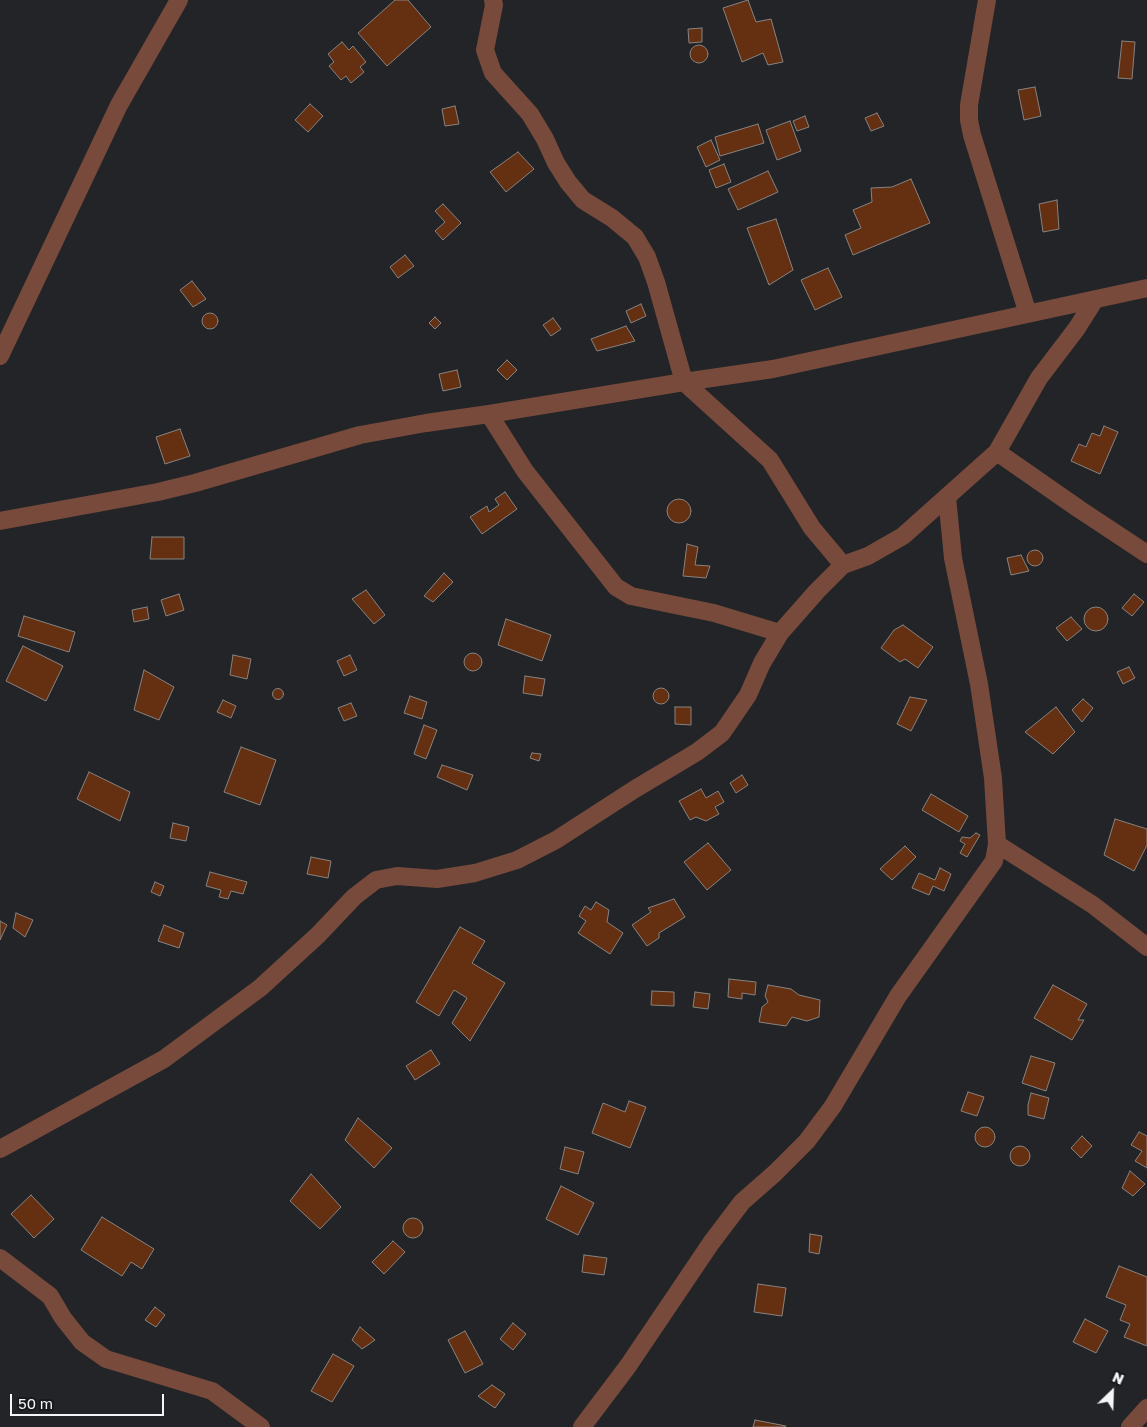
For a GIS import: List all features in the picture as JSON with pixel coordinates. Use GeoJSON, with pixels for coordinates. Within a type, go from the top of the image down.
{"type":"FeatureCollection","features":[{"type":"Feature","properties":{"kind":"street"},"geometry":{"type":"LineString","coordinates":[[0,356],[120,105],[179,0]]}},
{"type":"Feature","properties":{"kind":"street"},"geometry":{"type":"LineString","coordinates":[[493,0],[494,5],[485,50],[493,72],[530,114],[545,139],[556,163],[583,200],[612,218],[635,237],[647,256],[684,382],[770,460],[812,528],[843,565]]}},
{"type":"Feature","properties":{"kind":"street"},"geometry":{"type":"LineString","coordinates":[[986,0],[968,105],[969,120],[1028,314]]}},
{"type":"Feature","properties":{"kind":"street"},"geometry":{"type":"LineString","coordinates":[[0,521],[158,492],[360,435],[684,382],[773,370],[1147,288]]}},
{"type":"Feature","properties":{"kind":"street"},"geometry":{"type":"LineString","coordinates":[[0,1149],[164,1059],[260,988],[318,935],[354,897],[376,880],[397,876],[437,879],[475,873],[517,860],[556,840],[697,752],[722,733],[748,695],[762,663],[780,633],[817,590],[843,565],[868,556],[903,536],[997,452],[1039,378],[1077,328],[1094,300]]}},
{"type":"Feature","properties":{"kind":"street"},"geometry":{"type":"LineString","coordinates":[[488,414],[525,471],[616,587],[632,596],[714,613],[780,633]]}},
{"type":"Feature","properties":{"kind":"street"},"geometry":{"type":"LineString","coordinates":[[997,452],[1147,554]]}},
{"type":"Feature","properties":{"kind":"street"},"geometry":{"type":"LineString","coordinates":[[582,1427],[628,1366],[711,1243],[742,1202],[775,1173],[806,1141],[833,1106],[898,996],[994,861],[998,844],[993,778],[979,684],[953,558],[947,497]]}},
{"type":"Feature","properties":{"kind":"street"},"geometry":{"type":"LineString","coordinates":[[998,844],[1093,905],[1147,947]]}},
{"type":"Feature","properties":{"kind":"street"},"geometry":{"type":"LineString","coordinates":[[0,1258],[50,1296],[63,1318],[82,1342],[106,1359],[212,1391],[261,1427]]}},
{"type":"Feature","properties":{"kind":"street"},"geometry":{"type":"LineString","coordinates":[[1130,1427],[1147,1408]]}},
{"type":"Feature","properties":{"kind":"building"},"geometry":{"type":"Polygon","coordinates":[[[395,0],[408,0],[431,27],[387,66],[358,33],[395,0]]]}},
{"type":"Feature","properties":{"kind":"building"},"geometry":{"type":"Polygon","coordinates":[[[748,0],[756,22],[771,19],[783,62],[768,65],[763,53],[742,62],[723,8],[748,0]]]}},
{"type":"Feature","properties":{"kind":"building"},"geometry":{"type":"Polygon","coordinates":[[[702,28],[702,42],[689,43],[688,29],[702,28]]]}},
{"type":"Feature","properties":{"kind":"building"},"geometry":{"type":"Polygon","coordinates":[[[1122,41],[1135,42],[1132,79],[1118,78],[1122,41]]]}},
{"type":"Feature","properties":{"kind":"building"},"geometry":{"type":"Polygon","coordinates":[[[342,42],[349,50],[353,46],[366,62],[360,67],[364,72],[351,83],[346,76],[341,80],[329,66],[334,62],[328,54],[342,42]]]}},
{"type":"Feature","properties":{"kind":"building"},"geometry":{"type":"Polygon","coordinates":[[[695,45],[703,45],[708,50],[706,61],[695,63],[690,58],[690,50],[695,45]]]}},
{"type":"Feature","properties":{"kind":"building"},"geometry":{"type":"Polygon","coordinates":[[[1035,87],[1041,116],[1024,120],[1018,90],[1035,87]]]}},
{"type":"Feature","properties":{"kind":"building"},"geometry":{"type":"Polygon","coordinates":[[[310,104],[323,116],[308,132],[295,120],[310,104]]]}},
{"type":"Feature","properties":{"kind":"building"},"geometry":{"type":"Polygon","coordinates":[[[455,106],[459,124],[445,126],[442,109],[455,106]]]}},
{"type":"Feature","properties":{"kind":"building"},"geometry":{"type":"Polygon","coordinates":[[[877,113],[884,126],[871,131],[865,118],[877,113]]]}},
{"type":"Feature","properties":{"kind":"building"},"geometry":{"type":"Polygon","coordinates":[[[805,116],[809,127],[797,131],[793,121],[805,116]]]}},
{"type":"Feature","properties":{"kind":"building"},"geometry":{"type":"Polygon","coordinates":[[[790,121],[801,151],[777,160],[766,130],[790,121]]]}},
{"type":"Feature","properties":{"kind":"building"},"geometry":{"type":"Polygon","coordinates":[[[758,124],[764,143],[720,156],[715,137],[758,124]]]}},
{"type":"Feature","properties":{"kind":"building"},"geometry":{"type":"Polygon","coordinates":[[[711,140],[720,160],[706,167],[697,147],[711,140]]]}},
{"type":"Feature","properties":{"kind":"building"},"geometry":{"type":"Polygon","coordinates":[[[518,152],[534,169],[506,192],[490,172],[518,152]]]}},
{"type":"Feature","properties":{"kind":"building"},"geometry":{"type":"Polygon","coordinates":[[[724,164],[731,182],[716,188],[709,170],[724,164]]]}},
{"type":"Feature","properties":{"kind":"building"},"geometry":{"type":"Polygon","coordinates":[[[768,171],[778,192],[738,210],[728,189],[768,171]]]}},
{"type":"Feature","properties":{"kind":"building"},"geometry":{"type":"Polygon","coordinates":[[[911,179],[930,223],[853,255],[845,235],[861,228],[853,210],[872,202],[871,188],[892,187],[911,179]]]}},
{"type":"Feature","properties":{"kind":"building"},"geometry":{"type":"Polygon","coordinates":[[[1057,200],[1059,229],[1043,232],[1039,204],[1057,200]]]}},
{"type":"Feature","properties":{"kind":"building"},"geometry":{"type":"Polygon","coordinates":[[[443,204],[461,223],[443,240],[435,231],[445,222],[435,211],[443,204]]]}},
{"type":"Feature","properties":{"kind":"building"},"geometry":{"type":"Polygon","coordinates":[[[776,219],[793,270],[769,285],[747,228],[776,219]]]}},
{"type":"Feature","properties":{"kind":"building"},"geometry":{"type":"Polygon","coordinates":[[[405,255],[414,266],[398,278],[390,267],[405,255]]]}},
{"type":"Feature","properties":{"kind":"building"},"geometry":{"type":"Polygon","coordinates":[[[828,268],[842,297],[815,310],[801,280],[828,268]]]}},
{"type":"Feature","properties":{"kind":"building"},"geometry":{"type":"Polygon","coordinates":[[[192,281],[206,299],[193,307],[180,290],[192,281]]]}},
{"type":"Feature","properties":{"kind":"building"},"geometry":{"type":"Polygon","coordinates":[[[641,304],[646,316],[631,323],[626,311],[641,304]]]}},
{"type":"Feature","properties":{"kind":"building"},"geometry":{"type":"Polygon","coordinates":[[[207,313],[213,313],[218,318],[216,327],[207,329],[202,324],[202,318],[207,313]]]}},
{"type":"Feature","properties":{"kind":"building"},"geometry":{"type":"Polygon","coordinates":[[[435,317],[441,323],[435,329],[429,323],[435,317]]]}},
{"type":"Feature","properties":{"kind":"building"},"geometry":{"type":"Polygon","coordinates":[[[553,318],[561,329],[551,336],[543,325],[553,318]]]}},
{"type":"Feature","properties":{"kind":"building"},"geometry":{"type":"Polygon","coordinates":[[[626,326],[635,341],[597,351],[591,339],[626,326]]]}},
{"type":"Feature","properties":{"kind":"building"},"geometry":{"type":"Polygon","coordinates":[[[507,360],[517,370],[507,380],[497,370],[507,360]]]}},
{"type":"Feature","properties":{"kind":"building"},"geometry":{"type":"Polygon","coordinates":[[[457,370],[461,387],[443,391],[439,374],[457,370]]]}},
{"type":"Feature","properties":{"kind":"building"},"geometry":{"type":"Polygon","coordinates":[[[1104,426],[1118,432],[1100,474],[1071,461],[1079,444],[1086,447],[1092,433],[1100,436],[1104,426]]]}},
{"type":"Feature","properties":{"kind":"building"},"geometry":{"type":"Polygon","coordinates":[[[180,429],[190,456],[165,464],[156,437],[180,429]]]}},
{"type":"Feature","properties":{"kind":"building"},"geometry":{"type":"Polygon","coordinates":[[[505,492],[517,509],[482,534],[470,517],[487,506],[489,512],[499,505],[495,499],[505,492]]]}},
{"type":"Feature","properties":{"kind":"building"},"geometry":{"type":"Polygon","coordinates":[[[679,499],[687,503],[691,511],[687,519],[679,523],[671,519],[667,511],[671,503],[679,499]]]}},
{"type":"Feature","properties":{"kind":"building"},"geometry":{"type":"Polygon","coordinates":[[[152,537],[184,537],[184,559],[150,559],[152,537]]]}},
{"type":"Feature","properties":{"kind":"building"},"geometry":{"type":"Polygon","coordinates":[[[687,544],[698,547],[695,565],[710,566],[706,578],[683,576],[687,544]]]}},
{"type":"Feature","properties":{"kind":"building"},"geometry":{"type":"Polygon","coordinates":[[[1032,550],[1038,550],[1043,555],[1041,564],[1032,566],[1027,561],[1027,555],[1032,550]]]}},
{"type":"Feature","properties":{"kind":"building"},"geometry":{"type":"Polygon","coordinates":[[[1021,555],[1029,571],[1011,575],[1007,558],[1021,555]]]}},
{"type":"Feature","properties":{"kind":"building"},"geometry":{"type":"Polygon","coordinates":[[[444,573],[453,582],[433,602],[424,596],[444,573]]]}},
{"type":"Feature","properties":{"kind":"building"},"geometry":{"type":"Polygon","coordinates":[[[366,590],[385,615],[374,624],[352,599],[366,590]]]}},
{"type":"Feature","properties":{"kind":"building"},"geometry":{"type":"Polygon","coordinates":[[[179,594],[184,610],[166,616],[161,600],[179,594]]]}},
{"type":"Feature","properties":{"kind":"building"},"geometry":{"type":"Polygon","coordinates":[[[1134,594],[1144,602],[1132,616],[1122,608],[1134,594]]]}},
{"type":"Feature","properties":{"kind":"building"},"geometry":{"type":"Polygon","coordinates":[[[147,607],[149,619],[134,622],[132,610],[147,607]]]}},
{"type":"Feature","properties":{"kind":"building"},"geometry":{"type":"Polygon","coordinates":[[[1096,607],[1104,611],[1108,619],[1104,627],[1096,631],[1088,627],[1084,619],[1088,611],[1096,607]]]}},
{"type":"Feature","properties":{"kind":"building"},"geometry":{"type":"Polygon","coordinates":[[[24,616],[75,632],[69,652],[18,636],[24,616]]]}},
{"type":"Feature","properties":{"kind":"building"},"geometry":{"type":"Polygon","coordinates":[[[1071,617],[1082,629],[1067,641],[1056,628],[1071,617]]]}},
{"type":"Feature","properties":{"kind":"building"},"geometry":{"type":"Polygon","coordinates":[[[506,619],[551,635],[542,661],[498,645],[506,619]]]}},
{"type":"Feature","properties":{"kind":"building"},"geometry":{"type":"Polygon","coordinates":[[[903,625],[933,647],[918,668],[905,659],[900,662],[881,648],[894,630],[903,625]]]}},
{"type":"Feature","properties":{"kind":"building"},"geometry":{"type":"Polygon","coordinates":[[[23,646],[63,666],[46,701],[6,681],[23,646]]]}},
{"type":"Feature","properties":{"kind":"building"},"geometry":{"type":"Polygon","coordinates":[[[469,653],[477,653],[482,658],[480,669],[469,671],[464,666],[464,658],[469,653]]]}},
{"type":"Feature","properties":{"kind":"building"},"geometry":{"type":"Polygon","coordinates":[[[233,655],[251,659],[247,679],[230,675],[233,655]]]}},
{"type":"Feature","properties":{"kind":"building"},"geometry":{"type":"Polygon","coordinates":[[[350,655],[357,670],[344,676],[337,661],[350,655]]]}},
{"type":"Feature","properties":{"kind":"building"},"geometry":{"type":"Polygon","coordinates":[[[1129,667],[1135,678],[1123,684],[1117,672],[1129,667]]]}},
{"type":"Feature","properties":{"kind":"building"},"geometry":{"type":"Polygon","coordinates":[[[144,670],[174,687],[159,720],[134,710],[144,670]]]}},
{"type":"Feature","properties":{"kind":"building"},"geometry":{"type":"Polygon","coordinates":[[[525,676],[545,679],[542,696],[523,693],[525,676]]]}},
{"type":"Feature","properties":{"kind":"building"},"geometry":{"type":"Polygon","coordinates":[[[658,688],[664,688],[669,693],[667,702],[658,704],[653,699],[653,693],[658,688]]]}},
{"type":"Feature","properties":{"kind":"building"},"geometry":{"type":"Polygon","coordinates":[[[276,689],[280,689],[283,694],[282,698],[276,699],[273,696],[273,692],[276,689]]]}},
{"type":"Feature","properties":{"kind":"building"},"geometry":{"type":"Polygon","coordinates":[[[410,696],[427,702],[422,719],[404,713],[410,696]]]}},
{"type":"Feature","properties":{"kind":"building"},"geometry":{"type":"Polygon","coordinates":[[[910,697],[927,700],[911,731],[897,724],[910,697]]]}},
{"type":"Feature","properties":{"kind":"building"},"geometry":{"type":"Polygon","coordinates":[[[1083,699],[1093,708],[1082,722],[1072,710],[1083,699]]]}},
{"type":"Feature","properties":{"kind":"building"},"geometry":{"type":"Polygon","coordinates":[[[223,700],[236,706],[231,718],[217,712],[223,700]]]}},
{"type":"Feature","properties":{"kind":"building"},"geometry":{"type":"Polygon","coordinates":[[[351,703],[357,716],[344,721],[338,708],[351,703]]]}},
{"type":"Feature","properties":{"kind":"building"},"geometry":{"type":"Polygon","coordinates":[[[675,707],[691,707],[691,725],[675,724],[675,707]]]}},
{"type":"Feature","properties":{"kind":"building"},"geometry":{"type":"Polygon","coordinates":[[[1056,707],[1075,732],[1053,754],[1025,732],[1056,707]]]}},
{"type":"Feature","properties":{"kind":"building"},"geometry":{"type":"Polygon","coordinates":[[[424,725],[437,730],[426,759],[414,754],[424,725]]]}},
{"type":"Feature","properties":{"kind":"building"},"geometry":{"type":"Polygon","coordinates":[[[241,747],[276,760],[260,805],[224,792],[241,747]]]}},
{"type":"Feature","properties":{"kind":"building"},"geometry":{"type":"Polygon","coordinates":[[[532,753],[541,754],[539,761],[530,758],[532,753]]]}},
{"type":"Feature","properties":{"kind":"building"},"geometry":{"type":"Polygon","coordinates":[[[442,765],[473,775],[467,790],[437,777],[442,765]]]}},
{"type":"Feature","properties":{"kind":"building"},"geometry":{"type":"Polygon","coordinates":[[[89,772],[130,792],[120,821],[77,799],[89,772]]]}},
{"type":"Feature","properties":{"kind":"building"},"geometry":{"type":"Polygon","coordinates":[[[742,775],[748,785],[736,793],[730,783],[742,775]]]}},
{"type":"Feature","properties":{"kind":"building"},"geometry":{"type":"Polygon","coordinates":[[[701,789],[706,798],[718,791],[724,802],[715,807],[719,814],[706,821],[696,817],[690,820],[679,801],[701,789]]]}},
{"type":"Feature","properties":{"kind":"building"},"geometry":{"type":"Polygon","coordinates":[[[931,794],[968,816],[959,832],[922,810],[931,794]]]}},
{"type":"Feature","properties":{"kind":"building"},"geometry":{"type":"Polygon","coordinates":[[[1115,819],[1147,829],[1147,845],[1134,871],[1104,855],[1115,819]]]}},
{"type":"Feature","properties":{"kind":"building"},"geometry":{"type":"Polygon","coordinates":[[[173,823],[189,827],[186,841],[170,838],[173,823]]]}},
{"type":"Feature","properties":{"kind":"building"},"geometry":{"type":"Polygon","coordinates":[[[976,833],[980,835],[967,857],[960,853],[965,844],[960,841],[962,837],[970,838],[976,833]]]}},
{"type":"Feature","properties":{"kind":"building"},"geometry":{"type":"Polygon","coordinates":[[[708,843],[731,870],[707,890],[684,862],[708,843]]]}},
{"type":"Feature","properties":{"kind":"building"},"geometry":{"type":"Polygon","coordinates":[[[905,846],[916,857],[892,880],[880,869],[905,846]]]}},
{"type":"Feature","properties":{"kind":"building"},"geometry":{"type":"Polygon","coordinates":[[[311,857],[331,861],[328,878],[307,874],[311,857]]]}},
{"type":"Feature","properties":{"kind":"building"},"geometry":{"type":"Polygon","coordinates":[[[940,868],[951,874],[944,891],[933,886],[929,895],[912,888],[919,873],[935,880],[940,868]]]}},
{"type":"Feature","properties":{"kind":"building"},"geometry":{"type":"Polygon","coordinates":[[[210,872],[247,882],[243,894],[231,891],[228,899],[219,897],[221,890],[206,886],[210,872]]]}},
{"type":"Feature","properties":{"kind":"building"},"geometry":{"type":"Polygon","coordinates":[[[155,882],[164,886],[160,896],[151,892],[155,882]]]}},
{"type":"Feature","properties":{"kind":"building"},"geometry":{"type":"Polygon","coordinates":[[[674,899],[685,917],[659,933],[659,938],[647,946],[632,925],[651,912],[648,908],[674,899]]]}},
{"type":"Feature","properties":{"kind":"building"},"geometry":{"type":"Polygon","coordinates":[[[596,902],[609,910],[607,922],[623,933],[610,954],[578,933],[586,921],[579,916],[585,906],[591,910],[596,902]]]}},
{"type":"Feature","properties":{"kind":"building"},"geometry":{"type":"Polygon","coordinates":[[[16,913],[33,920],[25,937],[13,928],[16,913]]]}},
{"type":"Feature","properties":{"kind":"building"},"geometry":{"type":"Polygon","coordinates":[[[0,921],[7,925],[0,940],[0,921]]]}},
{"type":"Feature","properties":{"kind":"building"},"geometry":{"type":"Polygon","coordinates":[[[164,925],[184,933],[179,948],[158,941],[164,925]]]}},
{"type":"Feature","properties":{"kind":"building"},"geometry":{"type":"Polygon","coordinates":[[[460,927],[485,941],[472,963],[505,983],[470,1041],[452,1023],[467,998],[454,990],[439,1016],[416,1002],[460,927]]]}},
{"type":"Feature","properties":{"kind":"building"},"geometry":{"type":"Polygon","coordinates":[[[729,979],[756,982],[755,995],[742,993],[742,999],[728,997],[729,979]]]}},
{"type":"Feature","properties":{"kind":"building"},"geometry":{"type":"Polygon","coordinates":[[[768,985],[791,989],[799,995],[820,1000],[819,1017],[807,1021],[792,1017],[786,1026],[759,1022],[762,1007],[768,1002],[765,996],[768,985]]]}},
{"type":"Feature","properties":{"kind":"building"},"geometry":{"type":"Polygon","coordinates":[[[1053,985],[1087,1004],[1078,1020],[1084,1020],[1072,1040],[1034,1018],[1053,985]]]}},
{"type":"Feature","properties":{"kind":"building"},"geometry":{"type":"Polygon","coordinates":[[[652,991],[674,992],[674,1006],[651,1005],[652,991]]]}},
{"type":"Feature","properties":{"kind":"building"},"geometry":{"type":"Polygon","coordinates":[[[695,992],[710,994],[708,1009],[693,1007],[695,992]]]}},
{"type":"Feature","properties":{"kind":"building"},"geometry":{"type":"Polygon","coordinates":[[[431,1050],[440,1064],[415,1080],[406,1066],[431,1050]]]}},
{"type":"Feature","properties":{"kind":"building"},"geometry":{"type":"Polygon","coordinates":[[[1031,1056],[1055,1063],[1046,1091],[1022,1083],[1031,1056]]]}},
{"type":"Feature","properties":{"kind":"building"},"geometry":{"type":"Polygon","coordinates":[[[968,1092],[984,1097],[977,1116],[961,1111],[968,1092]]]}},
{"type":"Feature","properties":{"kind":"building"},"geometry":{"type":"Polygon","coordinates":[[[1031,1093],[1049,1098],[1044,1119],[1028,1115],[1031,1093]]]}},
{"type":"Feature","properties":{"kind":"building"},"geometry":{"type":"Polygon","coordinates":[[[629,1101],[646,1107],[630,1148],[592,1133],[603,1103],[625,1112],[629,1101]]]}},
{"type":"Feature","properties":{"kind":"building"},"geometry":{"type":"Polygon","coordinates":[[[358,1118],[392,1148],[374,1168],[345,1140],[358,1118]]]}},
{"type":"Feature","properties":{"kind":"building"},"geometry":{"type":"Polygon","coordinates":[[[985,1127],[992,1130],[995,1137],[992,1144],[985,1147],[978,1144],[975,1137],[978,1130],[985,1127]]]}},
{"type":"Feature","properties":{"kind":"building"},"geometry":{"type":"Polygon","coordinates":[[[1139,1132],[1147,1136],[1147,1168],[1135,1161],[1142,1151],[1131,1145],[1139,1132]]]}},
{"type":"Feature","properties":{"kind":"building"},"geometry":{"type":"Polygon","coordinates":[[[1082,1136],[1092,1146],[1081,1158],[1071,1148],[1082,1136]]]}},
{"type":"Feature","properties":{"kind":"building"},"geometry":{"type":"Polygon","coordinates":[[[1020,1146],[1027,1149],[1030,1156],[1027,1163],[1020,1166],[1013,1163],[1010,1156],[1013,1149],[1020,1146]]]}},
{"type":"Feature","properties":{"kind":"building"},"geometry":{"type":"Polygon","coordinates":[[[565,1147],[584,1152],[578,1174],[560,1169],[565,1147]]]}},
{"type":"Feature","properties":{"kind":"building"},"geometry":{"type":"Polygon","coordinates":[[[1130,1171],[1145,1184],[1133,1196],[1122,1188],[1130,1171]]]}},
{"type":"Feature","properties":{"kind":"building"},"geometry":{"type":"Polygon","coordinates":[[[311,1174],[341,1207],[320,1229],[290,1201],[311,1174]]]}},
{"type":"Feature","properties":{"kind":"building"},"geometry":{"type":"Polygon","coordinates":[[[561,1186],[594,1203],[578,1235],[546,1219],[561,1186]]]}},
{"type":"Feature","properties":{"kind":"building"},"geometry":{"type":"Polygon","coordinates":[[[31,1195],[54,1219],[34,1238],[11,1214],[31,1195]]]}},
{"type":"Feature","properties":{"kind":"building"},"geometry":{"type":"Polygon","coordinates":[[[102,1217],[154,1249],[142,1269],[131,1262],[122,1276],[81,1250],[102,1217]]]}},
{"type":"Feature","properties":{"kind":"building"},"geometry":{"type":"Polygon","coordinates":[[[409,1218],[417,1218],[423,1224],[423,1232],[417,1238],[409,1238],[403,1232],[403,1224],[409,1218]]]}},
{"type":"Feature","properties":{"kind":"building"},"geometry":{"type":"Polygon","coordinates":[[[810,1234],[822,1236],[819,1254],[809,1252],[810,1234]]]}},
{"type":"Feature","properties":{"kind":"building"},"geometry":{"type":"Polygon","coordinates":[[[393,1241],[405,1252],[384,1274],[372,1262],[393,1241]]]}},
{"type":"Feature","properties":{"kind":"building"},"geometry":{"type":"Polygon","coordinates":[[[584,1255],[607,1258],[604,1275],[582,1272],[584,1255]]]}},
{"type":"Feature","properties":{"kind":"building"},"geometry":{"type":"Polygon","coordinates":[[[1119,1266],[1147,1277],[1147,1346],[1124,1337],[1130,1324],[1120,1320],[1126,1305],[1106,1297],[1119,1266]]]}},
{"type":"Feature","properties":{"kind":"building"},"geometry":{"type":"Polygon","coordinates":[[[758,1284],[786,1288],[782,1316],[754,1312],[758,1284]]]}},
{"type":"Feature","properties":{"kind":"building"},"geometry":{"type":"Polygon","coordinates":[[[155,1307],[165,1315],[156,1327],[145,1320],[155,1307]]]}},
{"type":"Feature","properties":{"kind":"building"},"geometry":{"type":"Polygon","coordinates":[[[1085,1319],[1108,1331],[1096,1353],[1073,1342],[1085,1319]]]}},
{"type":"Feature","properties":{"kind":"building"},"geometry":{"type":"Polygon","coordinates":[[[513,1323],[526,1334],[513,1350],[500,1339],[513,1323]]]}},
{"type":"Feature","properties":{"kind":"building"},"geometry":{"type":"Polygon","coordinates":[[[360,1327],[375,1340],[362,1349],[352,1340],[360,1327]]]}},
{"type":"Feature","properties":{"kind":"building"},"geometry":{"type":"Polygon","coordinates":[[[465,1331],[483,1364],[465,1373],[448,1340],[465,1331]]]}},
{"type":"Feature","properties":{"kind":"building"},"geometry":{"type":"Polygon","coordinates":[[[333,1354],[354,1366],[332,1402],[311,1391],[333,1354]]]}},
{"type":"Feature","properties":{"kind":"building"},"geometry":{"type":"Polygon","coordinates":[[[492,1385],[505,1394],[495,1408],[478,1396],[492,1385]]]}},
{"type":"Feature","properties":{"kind":"building"},"geometry":{"type":"Polygon","coordinates":[[[755,1420],[786,1426],[753,1427],[755,1420]]]}}]}
